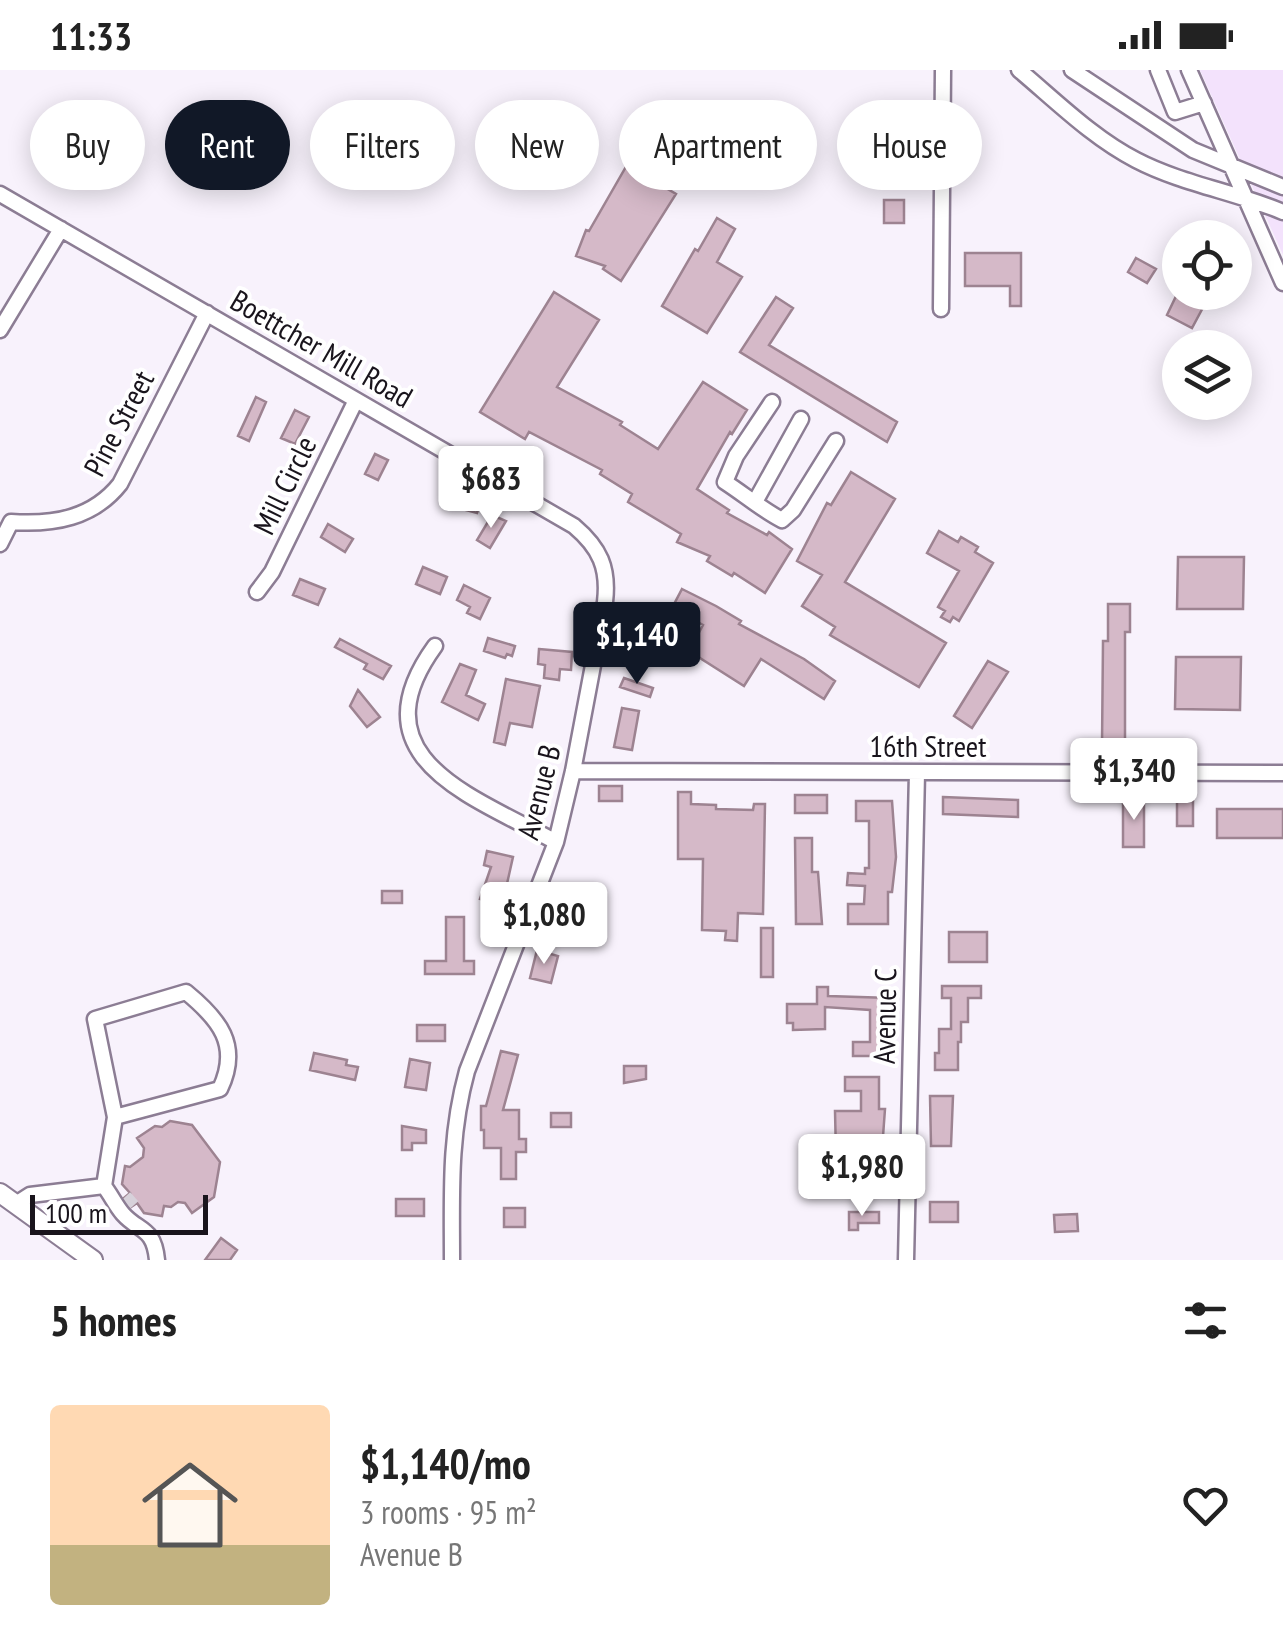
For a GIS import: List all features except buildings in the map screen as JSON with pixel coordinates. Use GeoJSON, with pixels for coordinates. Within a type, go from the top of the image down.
{"type":"FeatureCollection","features":[{"type":"Feature","properties":{"kind":"main road"},"geometry":{"type":"LineString","coordinates":[[8,1198],[94,1260]]}},
{"type":"Feature","properties":{"kind":"street"},"geometry":{"type":"LineString","coordinates":[[940,309],[942,70]]}},
{"type":"Feature","properties":{"kind":"street"},"geometry":{"type":"LineString","coordinates":[[1019,70],[1085,125],[1137,161],[1283,212]]}},
{"type":"Feature","properties":{"kind":"street"},"geometry":{"type":"LineString","coordinates":[[1072,70],[1193,150],[1283,187]]}},
{"type":"Feature","properties":{"kind":"street"},"geometry":{"type":"LineString","coordinates":[[1158,70],[1175,112],[1204,104]]}},
{"type":"Feature","properties":{"kind":"street"},"geometry":{"type":"LineString","coordinates":[[1189,70],[1283,283]]}},
{"type":"Feature","properties":{"kind":"street","name":"Boettcher Mill Road"},"geometry":{"type":"LineString","coordinates":[[0,194],[574,526],[605,562]]}},
{"type":"Feature","properties":{"kind":"street"},"geometry":{"type":"LineString","coordinates":[[0,330],[61,228]]}},
{"type":"Feature","properties":{"kind":"street","name":"Pine Street"},"geometry":{"type":"LineString","coordinates":[[0,544],[6,520],[35,524],[61,520],[106,501],[120,484],[207,312]]}},
{"type":"Feature","properties":{"kind":"street","name":"Mill Circle"},"geometry":{"type":"LineString","coordinates":[[256,592],[272,572],[356,400]]}},
{"type":"Feature","properties":{"kind":"street"},"geometry":{"type":"LineString","coordinates":[[772,402],[736,456],[725,482],[760,509],[782,520],[794,510],[836,440]]}},
{"type":"Feature","properties":{"kind":"street"},"geometry":{"type":"LineString","coordinates":[[755,502],[800,419]]}},
{"type":"Feature","properties":{"kind":"street","name":"Avenue B"},"geometry":{"type":"LineString","coordinates":[[452,1260],[452,1141],[457,1107],[467,1071],[556,842],[606,602],[605,562]]}},
{"type":"Feature","properties":{"kind":"street"},"geometry":{"type":"LineString","coordinates":[[434,646],[414,679],[408,698],[408,721],[419,754],[446,781],[556,842]]}},
{"type":"Feature","properties":{"kind":"street","name":"16th Street"},"geometry":{"type":"LineString","coordinates":[[573,770],[1283,773]]}},
{"type":"Feature","properties":{"kind":"street","name":"Avenue C"},"geometry":{"type":"LineString","coordinates":[[906,1260],[917,773]]}},
{"type":"Feature","properties":{"kind":"street"},"geometry":{"type":"LineString","coordinates":[[115,1117],[220,1089],[228,1073],[225,1034],[214,1014],[186,992],[96,1019],[115,1117],[118,1195],[126,1218],[139,1224]]}},
{"type":"Feature","properties":{"kind":"street"},"geometry":{"type":"LineString","coordinates":[[8,1198],[30,1194],[118,1195]]}},
{"type":"Feature","properties":{"kind":"street"},"geometry":{"type":"LineString","coordinates":[[118,1195],[150,1238],[157,1260]]}},
{"type":"Feature","properties":{"kind":"shaded area"},"geometry":{"type":"Polygon","coordinates":[[[1200,70],[1283,70],[1283,255],[1200,70]]]}},
{"type":"Feature","properties":{"kind":"tunnel"},"geometry":{"type":"LineString","coordinates":[[125,1197],[133,1206]]}}]}
